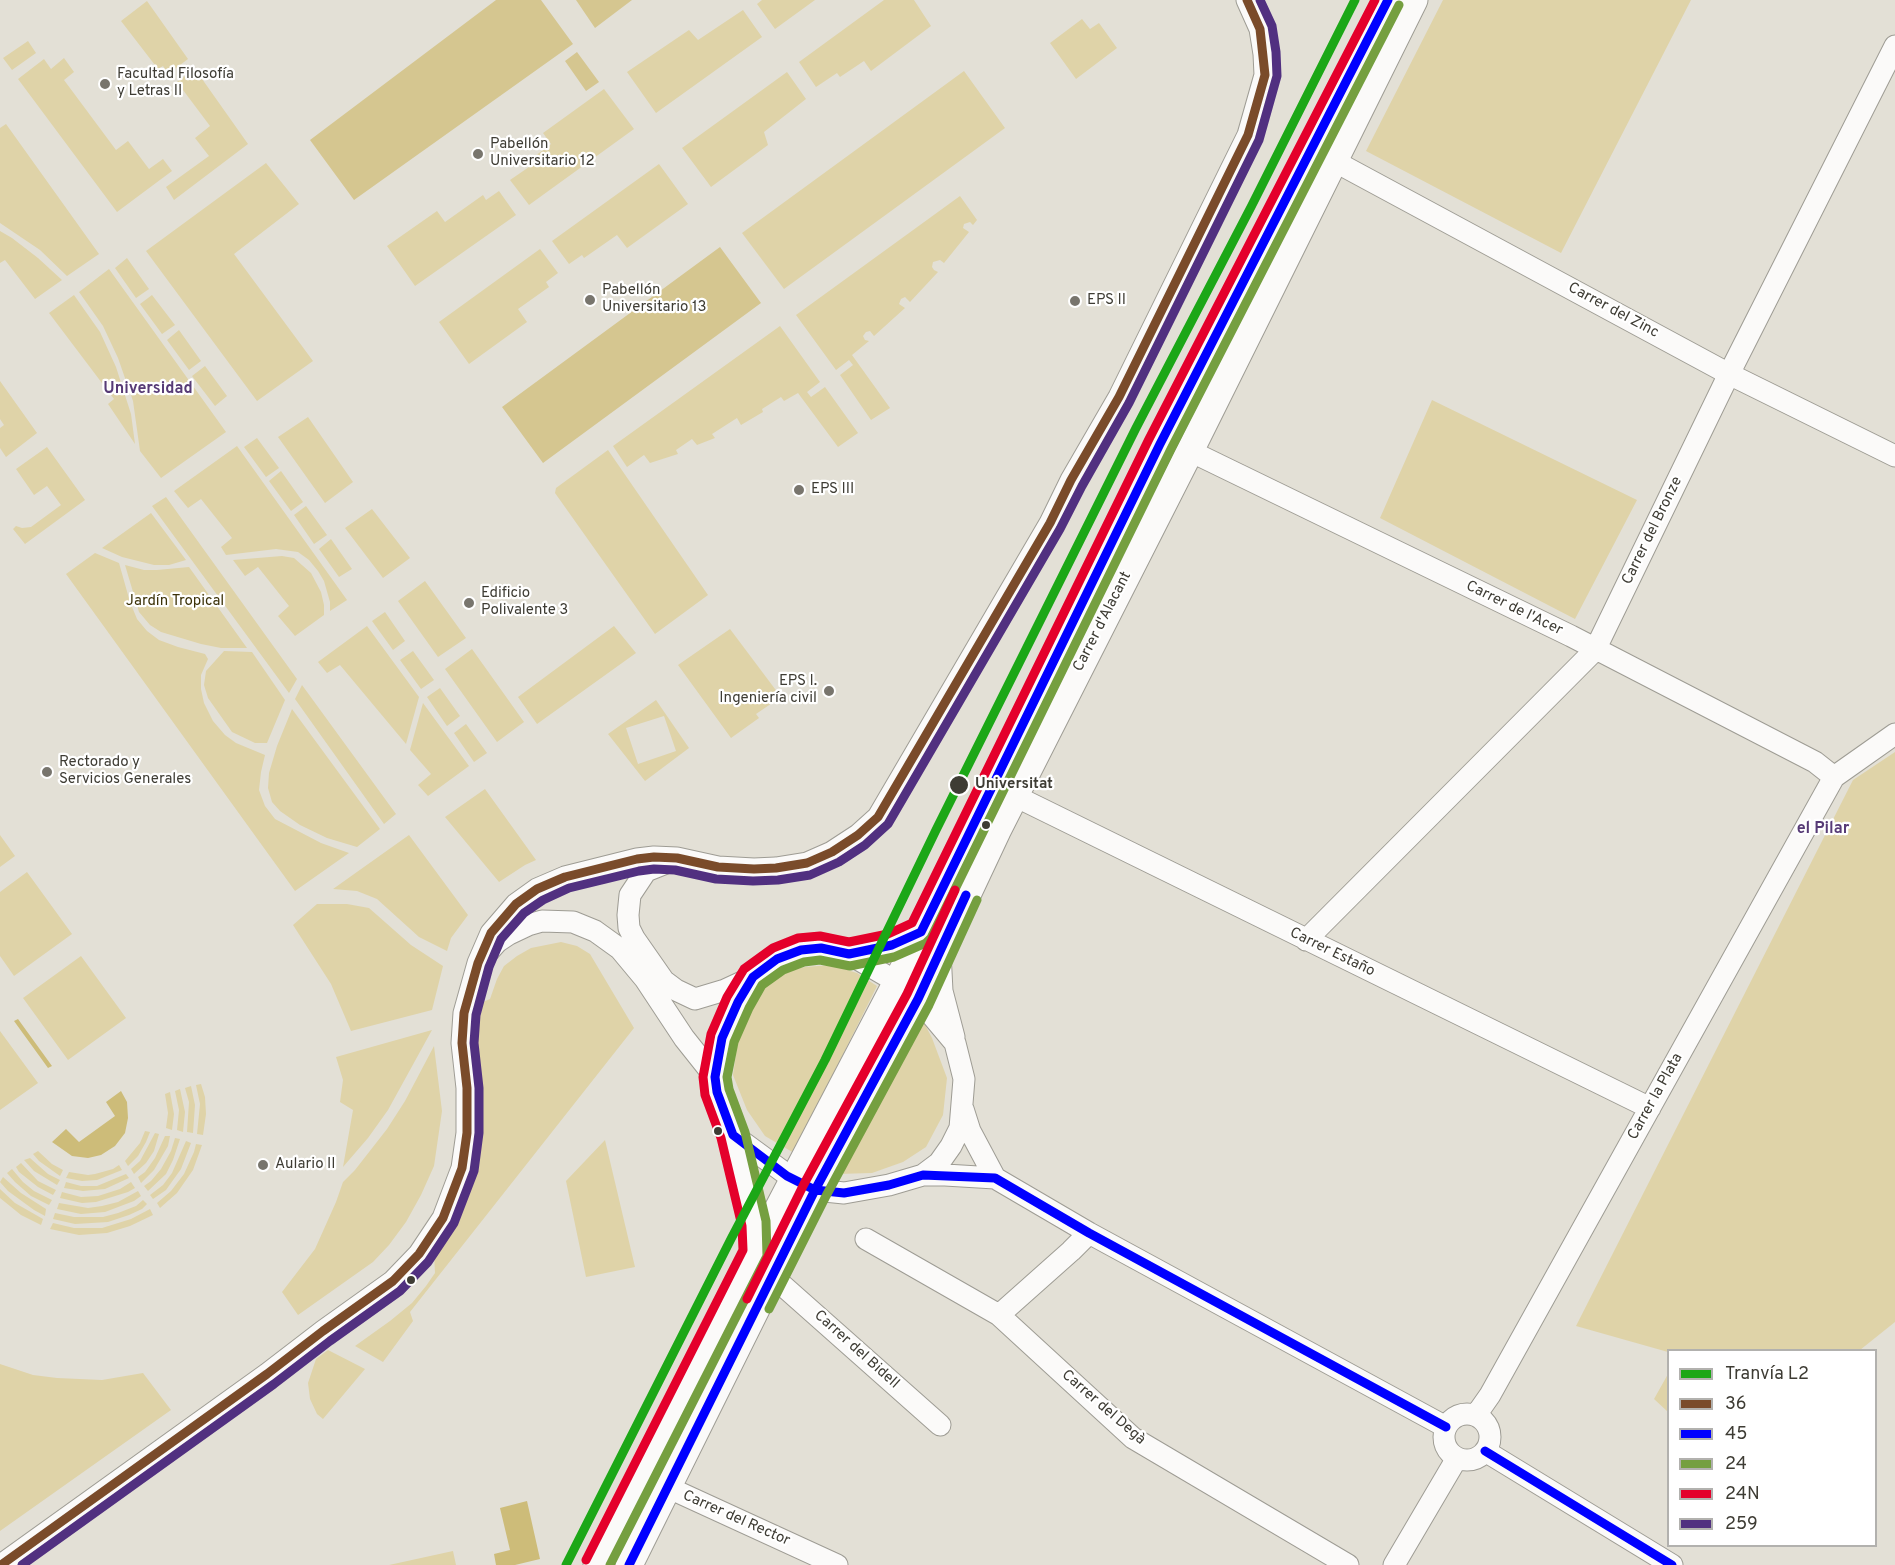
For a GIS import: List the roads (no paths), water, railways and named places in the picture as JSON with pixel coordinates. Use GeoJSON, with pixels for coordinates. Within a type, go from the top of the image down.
{"type":"FeatureCollection","features":[{"type":"Feature","properties":{"kind":"main road","name":"Carrer d'Alacant"},"geometry":{"type":"LineString","coordinates":[[629,1565],[772,1276],[804,1185],[921,932],[1160,444],[1388,0]]}},
{"type":"Feature","properties":{"kind":"main road","name":"Carrer d'Alacant"},"geometry":{"type":"LineString","coordinates":[[804,1185],[918,999],[997,831],[1190,451],[1414,0]]}},
{"type":"Feature","properties":{"kind":"main road"},"geometry":{"type":"LineString","coordinates":[[597,1565],[754,1253],[804,1185]]}},
{"type":"Feature","properties":{"kind":"street"},"geometry":{"type":"LineString","coordinates":[[1,1565],[393,1281],[419,1254],[443,1218],[462,1168],[467,1133],[467,1088],[462,1043],[464,1012],[478,963],[491,933],[516,904],[537,890],[565,877],[610,864],[654,857],[677,858],[718,867],[754,869],[807,863],[832,852],[858,836],[878,817],[1035,549],[1071,480],[1119,397],[1248,135],[1265,75],[1260,30],[1247,0]]}},
{"type":"Feature","properties":{"kind":"street","name":"Carrer del Bronze"},"geometry":{"type":"LineString","coordinates":[[1306,940],[1595,650],[1729,374],[1895,46]]}},
{"type":"Feature","properties":{"kind":"street","name":"Carrer del Zinc"},"geometry":{"type":"LineString","coordinates":[[1334,161],[1729,374],[1895,456]]}},
{"type":"Feature","properties":{"kind":"street","name":"Carrer de l'Acer"},"geometry":{"type":"LineString","coordinates":[[1190,451],[1595,650],[1815,762],[1834,777]]}},
{"type":"Feature","properties":{"kind":"street"},"geometry":{"type":"LineString","coordinates":[[1834,777],[1895,734]]}},
{"type":"Feature","properties":{"kind":"street","name":"Carrer la Plata"},"geometry":{"type":"LineString","coordinates":[[1476,1415],[1490,1395],[1834,777]]}},
{"type":"Feature","properties":{"kind":"street","name":"Carrer Estaño"},"geometry":{"type":"LineString","coordinates":[[1015,796],[1650,1108]]}},
{"type":"Feature","properties":{"kind":"street"},"geometry":{"type":"LineString","coordinates":[[677,858],[646,871],[630,895],[628,915],[629,928],[634,939],[664,981],[676,990],[695,999],[725,990],[753,977],[777,959],[801,950],[821,948],[849,954],[897,982],[918,999],[955,1043]]}},
{"type":"Feature","properties":{"kind":"street"},"geometry":{"type":"LineString","coordinates":[[478,963],[496,942],[528,925],[542,921],[573,922],[596,931],[620,949],[715,1077]]}},
{"type":"Feature","properties":{"kind":"street"},"geometry":{"type":"LineString","coordinates":[[849,954],[892,945],[921,932]]}},
{"type":"Feature","properties":{"kind":"street"},"geometry":{"type":"LineString","coordinates":[[923,1175],[939,1163],[951,1146],[960,1128],[963,1108],[964,1079],[942,991],[940,951]]}},
{"type":"Feature","properties":{"kind":"street"},"geometry":{"type":"LineString","coordinates":[[753,977],[738,1002],[722,1038],[715,1077],[717,1092],[734,1135],[754,1224],[754,1253]]}},
{"type":"Feature","properties":{"kind":"street"},"geometry":{"type":"LineString","coordinates":[[963,1108],[970,1131],[995,1178]]}},
{"type":"Feature","properties":{"kind":"street"},"geometry":{"type":"LineString","coordinates":[[734,1135],[804,1185],[844,1193],[889,1185],[923,1175],[995,1178],[1089,1233],[1446,1427]]}},
{"type":"Feature","properties":{"kind":"street"},"geometry":{"type":"LineString","coordinates":[[999,1315],[1089,1233]]}},
{"type":"Feature","properties":{"kind":"street","name":"Carrer del Degà"},"geometry":{"type":"LineString","coordinates":[[866,1239],[999,1315],[1133,1438],[1347,1565]]}},
{"type":"Feature","properties":{"kind":"street","name":"Carrer del Bidell"},"geometry":{"type":"LineString","coordinates":[[772,1276],[940,1425]]}},
{"type":"Feature","properties":{"kind":"street"},"geometry":{"type":"LineString","coordinates":[[1470,1413],[1476,1415],[1487,1425],[1489,1445],[1485,1451],[1472,1459],[1457,1458],[1446,1448],[1444,1441],[1446,1427],[1456,1416],[1470,1413]]}},
{"type":"Feature","properties":{"kind":"street"},"geometry":{"type":"LineString","coordinates":[[1485,1451],[1672,1565]]}},
{"type":"Feature","properties":{"kind":"street"},"geometry":{"type":"LineString","coordinates":[[1394,1565],[1457,1458]]}},
{"type":"Feature","properties":{"kind":"street","name":"Carrer del Rector"},"geometry":{"type":"LineString","coordinates":[[667,1487],[837,1565]]}},
{"type":"Feature","properties":{"kind":"tram line","name":"L2"},"geometry":{"type":"LineString","coordinates":[[566,1565],[732,1237],[825,1060],[936,830],[1136,428],[1355,0]]}},
{"type":"Feature","properties":{"kind":"place","name":"Facultad Filosofía y Letras II"},"geometry":{"type":"Point","coordinates":[105,84]}},
{"type":"Feature","properties":{"kind":"place","name":"Pabellón Universitario 12"},"geometry":{"type":"Point","coordinates":[478,154]}},
{"type":"Feature","properties":{"kind":"place","name":"Pabellón Universitario 13"},"geometry":{"type":"Point","coordinates":[590,300]}},
{"type":"Feature","properties":{"kind":"place","name":"EPS II"},"geometry":{"type":"Point","coordinates":[1075,301]}},
{"type":"Feature","properties":{"kind":"place","name":"EPS III"},"geometry":{"type":"Point","coordinates":[799,490]}},
{"type":"Feature","properties":{"kind":"place","name":"Edificio Polivalente 3"},"geometry":{"type":"Point","coordinates":[469,603]}},
{"type":"Feature","properties":{"kind":"place","name":"EPS I. Ingeniería civil"},"geometry":{"type":"Point","coordinates":[829,691]}},
{"type":"Feature","properties":{"kind":"place","name":"Rectorado y Servicios Generales"},"geometry":{"type":"Point","coordinates":[47,772]}},
{"type":"Feature","properties":{"kind":"place","name":"Universitat"},"geometry":{"type":"Point","coordinates":[959,785]}},
{"type":"Feature","properties":{"kind":"place","name":"Aulario II"},"geometry":{"type":"Point","coordinates":[263,1165]}},
{"type":"Feature","properties":{"kind":"district","name":"Universidad"},"geometry":{"type":"Point","coordinates":[148,390]}},
{"type":"Feature","properties":{"kind":"district","name":"el Pilar"},"geometry":{"type":"Point","coordinates":[1823,830]}},
{"type":"Feature","properties":{"kind":"park label","name":"Jardín Tropical"},"geometry":{"type":"Point","coordinates":[175,602]}}]}
